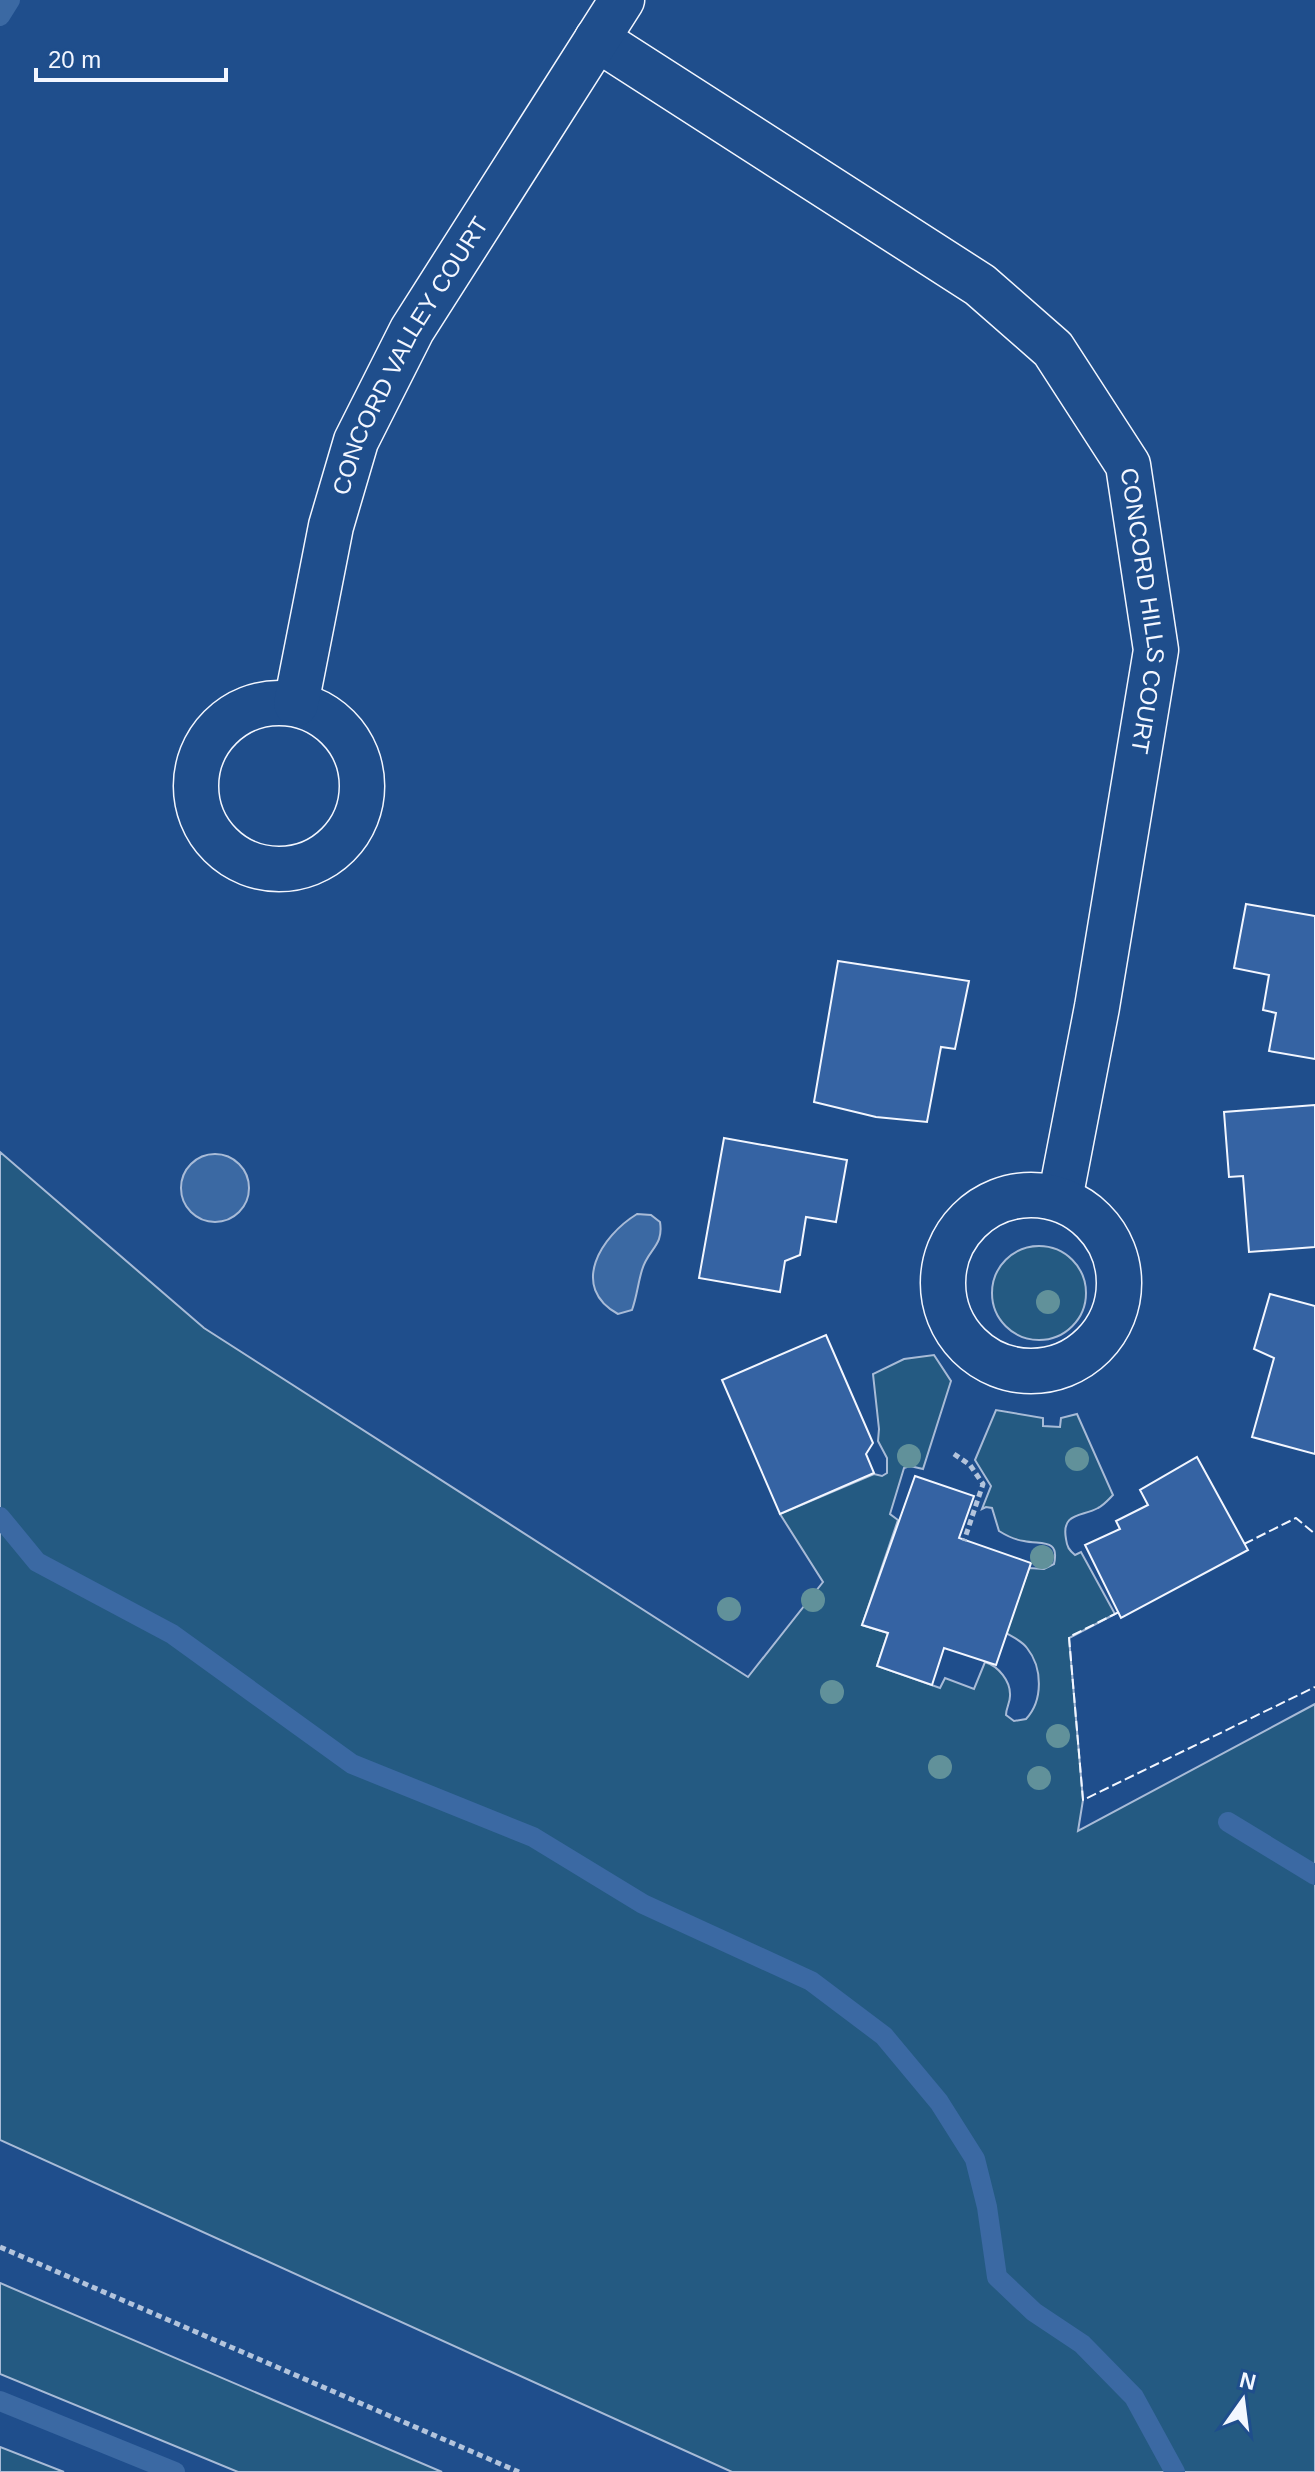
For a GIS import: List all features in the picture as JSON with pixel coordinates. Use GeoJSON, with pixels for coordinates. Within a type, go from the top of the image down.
{"type":"FeatureCollection","features":[{"type":"Feature","properties":{"kind":"street","name":"CONCORD VALLEY COURT"},"geometry":{"type":"LineString","coordinates":[[296,704],[331,526],[356,441],[412,330],[622,0]]}},
{"type":"Feature","properties":{"kind":"street","name":"CONCORD HILLS COURT"},"geometry":{"type":"LineString","coordinates":[[597,39],[980,285],[1053,349],[1128,465],[1156,650],[1097,1007],[1060,1199]]}},
{"type":"Feature","properties":{"kind":"path"},"geometry":{"type":"LineString","coordinates":[[954,1454],[970,1465],[983,1484],[964,1541]]}},
{"type":"Feature","properties":{"kind":"path"},"geometry":{"type":"LineString","coordinates":[[0,2247],[519,2472]]}},
{"type":"Feature","properties":{"kind":"shaded area"},"geometry":{"type":"Polygon","coordinates":[[[0,1152],[204,1328],[748,1677],[823,1582],[780,1514],[874,1474],[882,1476],[887,1473],[887,1458],[878,1441],[873,1374],[904,1359],[934,1355],[951,1381],[923,1469],[904,1468],[890,1514],[898,1520],[862,1625],[888,1633],[877,1666],[940,1688],[945,1678],[974,1689],[985,1662],[990,1664],[1003,1675],[1010,1690],[1006,1715],[1014,1721],[1026,1719],[1038,1694],[1036,1665],[1027,1648],[1006,1633],[1029,1568],[1044,1569],[1054,1564],[1054,1550],[1048,1544],[1017,1540],[999,1531],[992,1508],[982,1509],[991,1486],[975,1460],[996,1410],[1043,1418],[1043,1426],[1060,1427],[1061,1418],[1077,1414],[1113,1495],[1100,1507],[1070,1520],[1065,1530],[1066,1542],[1075,1555],[1081,1552],[1115,1614],[1069,1638],[1083,1800],[1078,1831],[1315,1704],[1315,2472],[732,2472],[0,2140],[0,1152]]]}},
{"type":"Feature","properties":{"kind":"shaded area"},"geometry":{"type":"Polygon","coordinates":[[[208,1154],[222,1154],[234,1159],[244,1169],[249,1188],[244,1207],[234,1217],[222,1222],[208,1222],[196,1217],[186,1207],[181,1195],[181,1181],[186,1169],[196,1159],[208,1154]]]}},
{"type":"Feature","properties":{"kind":"shaded area"},"geometry":{"type":"Polygon","coordinates":[[[637,1214],[651,1215],[660,1222],[660,1237],[645,1263],[632,1310],[618,1314],[603,1303],[595,1290],[593,1276],[602,1248],[637,1214]]]}},
{"type":"Feature","properties":{"kind":"shaded area"},"geometry":{"type":"Polygon","coordinates":[[[1039,1246],[1057,1249],[1072,1260],[1083,1275],[1086,1293],[1083,1311],[1072,1326],[1057,1337],[1039,1340],[1021,1337],[1006,1326],[995,1311],[992,1293],[995,1275],[1006,1260],[1021,1249],[1039,1246]]]}},
{"type":"Feature","properties":{"kind":"shaded area"},"geometry":{"type":"Polygon","coordinates":[[[0,2283],[442,2472],[238,2472],[0,2374],[0,2283]]]}},
{"type":"Feature","properties":{"kind":"shaded area"},"geometry":{"type":"Polygon","coordinates":[[[0,2447],[64,2472],[0,2472],[0,2447]]]}},
{"type":"Feature","properties":{"kind":"building"},"geometry":{"type":"Polygon","coordinates":[[[1246,904],[1315,916],[1315,1059],[1269,1051],[1276,1013],[1263,1010],[1269,975],[1234,968],[1246,904]]]}},
{"type":"Feature","properties":{"kind":"building"},"geometry":{"type":"Polygon","coordinates":[[[838,961],[969,981],[955,1049],[941,1047],[927,1122],[876,1117],[814,1102],[838,961]]]}},
{"type":"Feature","properties":{"kind":"building"},"geometry":{"type":"Polygon","coordinates":[[[1315,1105],[1315,1247],[1249,1252],[1243,1176],[1229,1177],[1224,1112],[1315,1105]]]}},
{"type":"Feature","properties":{"kind":"building"},"geometry":{"type":"Polygon","coordinates":[[[724,1138],[847,1160],[836,1222],[806,1217],[800,1255],[785,1261],[780,1292],[699,1278],[724,1138]]]}},
{"type":"Feature","properties":{"kind":"building"},"geometry":{"type":"Polygon","coordinates":[[[1270,1294],[1315,1306],[1315,1454],[1252,1437],[1274,1358],[1254,1349],[1270,1294]]]}},
{"type":"Feature","properties":{"kind":"building"},"geometry":{"type":"Polygon","coordinates":[[[826,1335],[873,1443],[866,1454],[874,1473],[780,1514],[722,1380],[826,1335]]]}},
{"type":"Feature","properties":{"kind":"building"},"geometry":{"type":"Polygon","coordinates":[[[1197,1457],[1248,1550],[1121,1618],[1085,1545],[1120,1529],[1116,1521],[1148,1505],[1140,1490],[1197,1457]]]}},
{"type":"Feature","properties":{"kind":"building"},"geometry":{"type":"Polygon","coordinates":[[[915,1476],[974,1496],[959,1538],[1031,1563],[996,1665],[944,1648],[932,1685],[877,1666],[888,1633],[862,1625],[915,1476]]]}},
{"type":"Feature","properties":{"kind":"waterway"},"geometry":{"type":"LineString","coordinates":[[0,16],[10,0]]}},
{"type":"Feature","properties":{"kind":"waterway"},"geometry":{"type":"LineString","coordinates":[[0,1517],[37,1562],[172,1634],[352,1764],[533,1837],[643,1904],[811,1981],[884,2036],[939,2102],[975,2159],[987,2207],[997,2277],[1034,2312],[1082,2344],[1134,2397],[1175,2472]]}},
{"type":"Feature","properties":{"kind":"waterway"},"geometry":{"type":"LineString","coordinates":[[1228,1822],[1315,1875]]}},
{"type":"Feature","properties":{"kind":"waterway"},"geometry":{"type":"LineString","coordinates":[[0,2401],[175,2472]]}},
{"type":"Feature","properties":{"kind":"fence"},"geometry":{"type":"LineString","coordinates":[[1244,1544],[1296,1518],[1315,1534]]}},
{"type":"Feature","properties":{"kind":"fence"},"geometry":{"type":"LineString","coordinates":[[1119,1612],[1069,1637],[1083,1800],[1315,1687]]}}]}
